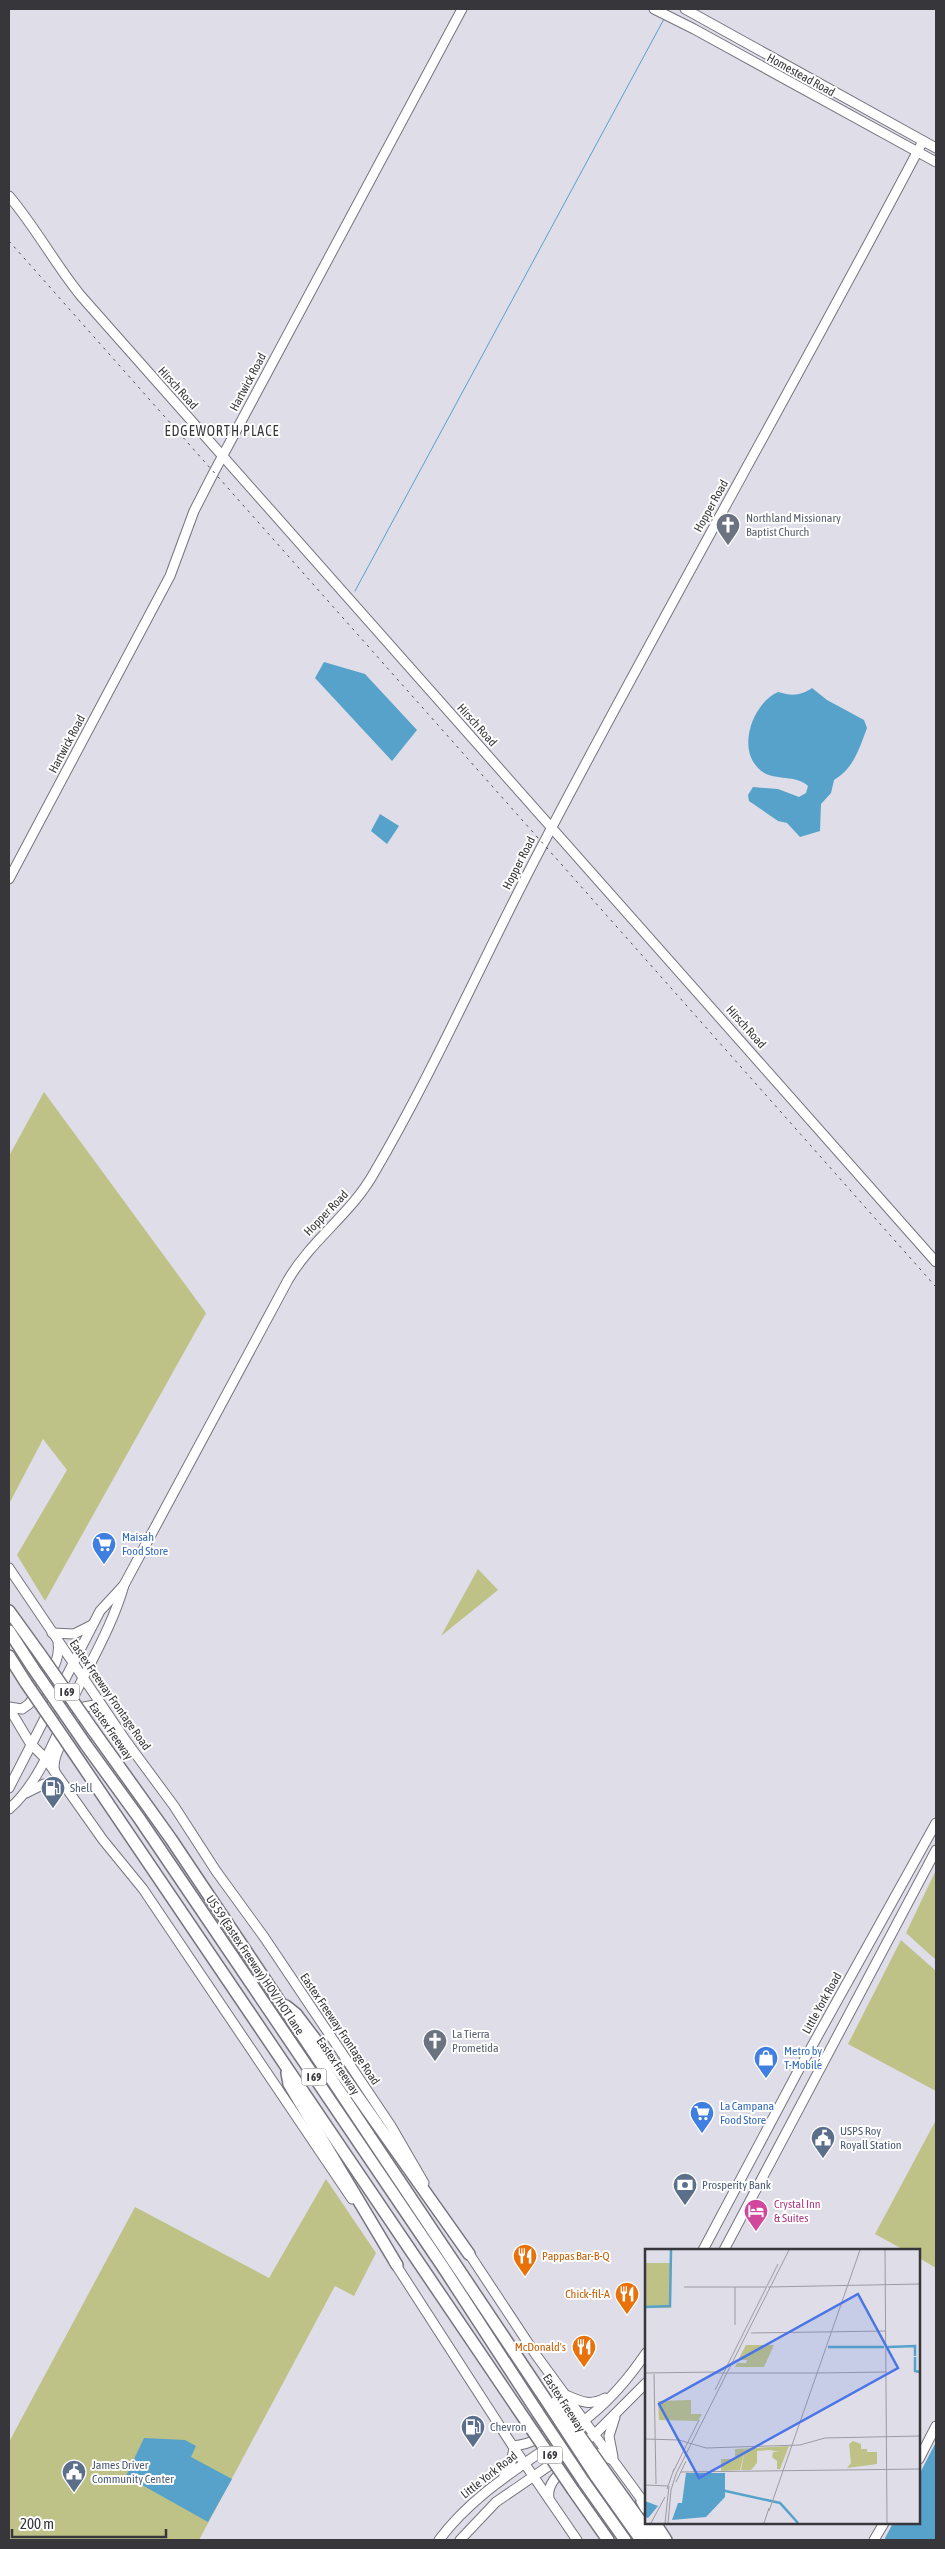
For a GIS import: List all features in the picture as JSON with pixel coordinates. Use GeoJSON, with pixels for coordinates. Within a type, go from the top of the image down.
{"type":"FeatureCollection","features":[{"type":"Feature","properties":{"kind":"highway","name":"Eastex Freeway"},"geometry":{"type":"LineString","coordinates":[[9,1611],[170,1839],[523,2366],[560,2401],[599,2472],[640,2540]]}},
{"type":"Feature","properties":{"kind":"highway","name":"US 59 (Eastex Freeway) HOV/HOT lane"},"geometry":{"type":"LineString","coordinates":[[9,1631],[86,1745],[139,1818],[443,2267],[584,2482],[625,2540]]}},
{"type":"Feature","properties":{"kind":"highway","name":"I 69"},"geometry":{"type":"LineString","coordinates":[[9,1656],[608,2540]]}},
{"type":"Feature","properties":{"kind":"highway"},"geometry":{"type":"LineString","coordinates":[[276,1998],[296,2014],[340,2072],[469,2254]]}},
{"type":"Feature","properties":{"kind":"highway"},"geometry":{"type":"LineString","coordinates":[[285,2064],[289,2084],[397,2265]]}},
{"type":"Feature","properties":{"kind":"highway"},"geometry":{"type":"LineString","coordinates":[[599,2472],[627,2502],[654,2540]]}},
{"type":"Feature","properties":{"kind":"highway"},"geometry":{"type":"LineString","coordinates":[[658,2524],[666,2540]]}},
{"type":"Feature","properties":{"kind":"main road","name":"Hartwick Road"},"geometry":{"type":"LineString","coordinates":[[9,878],[170,576],[194,511],[222,456],[462,9]]}},
{"type":"Feature","properties":{"kind":"main road","name":"Homestead Road"},"geometry":{"type":"LineString","coordinates":[[654,9],[936,162]]}},
{"type":"Feature","properties":{"kind":"main road","name":"Homestead Road"},"geometry":{"type":"LineString","coordinates":[[685,9],[936,148]]}},
{"type":"Feature","properties":{"kind":"main road"},"geometry":{"type":"LineString","coordinates":[[694,29],[701,17]]}},
{"type":"Feature","properties":{"kind":"main road"},"geometry":{"type":"LineString","coordinates":[[828,104],[834,90]]}},
{"type":"Feature","properties":{"kind":"main road","name":"Hopper Road"},"geometry":{"type":"LineString","coordinates":[[9,1809],[25,1793],[45,1758],[106,1634],[124,1585],[299,1261],[318,1238],[356,1202],[376,1171],[439,1053],[552,827],[923,141]]}},
{"type":"Feature","properties":{"kind":"main road","name":"Hirsch Road"},"geometry":{"type":"LineString","coordinates":[[9,196],[32,225],[50,256],[80,296],[936,1262]]}},
{"type":"Feature","properties":{"kind":"main road","name":"Eastex Freeway Frontage Road"},"geometry":{"type":"LineString","coordinates":[[9,1568],[100,1704],[174,1806],[391,2126],[560,2401],[584,2420],[645,2505]]}},
{"type":"Feature","properties":{"kind":"main road","name":"Hopper Road"},"geometry":{"type":"LineString","coordinates":[[9,1788],[30,1742],[102,1607],[124,1585]]}},
{"type":"Feature","properties":{"kind":"main road"},"geometry":{"type":"LineString","coordinates":[[52,1632],[74,1634],[92,1625]]}},
{"type":"Feature","properties":{"kind":"main road"},"geometry":{"type":"LineString","coordinates":[[9,1707],[22,1708],[29,1704],[57,1661],[58,1642]]}},
{"type":"Feature","properties":{"kind":"main road"},"geometry":{"type":"LineString","coordinates":[[56,1777],[54,1758],[72,1723],[84,1707],[100,1704]]}},
{"type":"Feature","properties":{"kind":"main road"},"geometry":{"type":"LineString","coordinates":[[9,1707],[30,1742],[45,1758],[56,1777],[103,1840],[143,1889],[397,2265],[513,2447],[577,2540]]}},
{"type":"Feature","properties":{"kind":"main road"},"geometry":{"type":"LineString","coordinates":[[25,1793],[44,1784],[63,1786]]}},
{"type":"Feature","properties":{"kind":"main road","name":"Little York Road"},"geometry":{"type":"LineString","coordinates":[[704,2249],[797,2073],[936,1823]]}},
{"type":"Feature","properties":{"kind":"main road"},"geometry":{"type":"LineString","coordinates":[[725,2249],[936,1850]]}},
{"type":"Feature","properties":{"kind":"main road"},"geometry":{"type":"LineString","coordinates":[[797,2073],[813,2082]]}},
{"type":"Feature","properties":{"kind":"main road","name":"Little York Road"},"geometry":{"type":"LineString","coordinates":[[439,2540],[455,2520],[485,2491],[584,2420],[633,2372],[645,2354]]}},
{"type":"Feature","properties":{"kind":"main road"},"geometry":{"type":"LineString","coordinates":[[633,2372],[645,2382]]}},
{"type":"Feature","properties":{"kind":"main road","name":"Little York Road"},"geometry":{"type":"LineString","coordinates":[[460,2540],[496,2502],[594,2435],[645,2384]]}},
{"type":"Feature","properties":{"kind":"main road"},"geometry":{"type":"LineString","coordinates":[[560,2401],[588,2404],[595,2403],[612,2394]]}},
{"type":"Feature","properties":{"kind":"main road"},"geometry":{"type":"LineString","coordinates":[[513,2447],[533,2442],[554,2429],[569,2413],[560,2401]]}},
{"type":"Feature","properties":{"kind":"main road"},"geometry":{"type":"LineString","coordinates":[[549,2500],[548,2492],[554,2479],[579,2462],[596,2453],[613,2460],[610,2436],[616,2415]]}},
{"type":"Feature","properties":{"kind":"main road"},"geometry":{"type":"LineString","coordinates":[[920,2457],[936,2426]]}},
{"type":"Feature","properties":{"kind":"main road"},"geometry":{"type":"LineString","coordinates":[[502,2479],[511,2462],[513,2447]]}},
{"type":"Feature","properties":{"kind":"main road"},"geometry":{"type":"LineString","coordinates":[[658,2524],[671,2540]]}},
{"type":"Feature","properties":{"kind":"main road"},"geometry":{"type":"LineString","coordinates":[[874,2540],[883,2524]]}},
{"type":"Feature","properties":{"kind":"green space"},"geometry":{"type":"Polygon","coordinates":[[[44,1092],[206,1313],[45,1601],[17,1555],[67,1470],[43,1439],[9,1504],[9,1156],[44,1092]]]}},
{"type":"Feature","properties":{"kind":"green space"},"geometry":{"type":"Polygon","coordinates":[[[478,1569],[498,1590],[441,1636],[478,1569]]]}},
{"type":"Feature","properties":{"kind":"green space"},"geometry":{"type":"Polygon","coordinates":[[[936,1870],[936,1960],[906,1933],[936,1870]]]}},
{"type":"Feature","properties":{"kind":"green space"},"geometry":{"type":"Polygon","coordinates":[[[901,1940],[936,1971],[936,2091],[848,2044],[901,1940]]]}},
{"type":"Feature","properties":{"kind":"green space"},"geometry":{"type":"Polygon","coordinates":[[[936,2120],[936,2268],[920,2259],[920,2249],[902,2249],[875,2234],[936,2120]]]}},
{"type":"Feature","properties":{"kind":"green space"},"geometry":{"type":"Polygon","coordinates":[[[326,2179],[376,2253],[354,2296],[335,2286],[199,2540],[9,2540],[9,2442],[135,2207],[269,2278],[326,2179]]]}},
{"type":"Feature","properties":{"kind":"water"},"geometry":{"type":"Polygon","coordinates":[[[324,662],[365,674],[417,730],[392,761],[315,678],[324,662]]]}},
{"type":"Feature","properties":{"kind":"water"},"geometry":{"type":"Polygon","coordinates":[[[812,688],[827,700],[864,720],[867,728],[851,764],[834,780],[831,793],[821,804],[820,831],[800,837],[787,823],[778,821],[749,801],[748,795],[753,787],[778,789],[799,797],[806,793],[808,786],[797,780],[764,773],[752,759],[749,749],[749,738],[755,715],[769,698],[778,692],[796,694],[804,693],[812,688]]]}},
{"type":"Feature","properties":{"kind":"water"},"geometry":{"type":"Polygon","coordinates":[[[380,814],[399,826],[387,844],[371,831],[380,814]]]}},
{"type":"Feature","properties":{"kind":"water"},"geometry":{"type":"Polygon","coordinates":[[[144,2438],[185,2440],[196,2446],[191,2457],[232,2479],[208,2522],[126,2476],[144,2438]]]}},
{"type":"Feature","properties":{"kind":"water"},"geometry":{"type":"Polygon","coordinates":[[[936,2442],[936,2540],[884,2540],[892,2524],[920,2524],[920,2473],[936,2442]]]}},
{"type":"Feature","properties":{"kind":"waterway"},"geometry":{"type":"LineString","coordinates":[[355,591],[664,19]]}},
{"type":"Feature","properties":{"kind":"railway"},"geometry":{"type":"LineString","coordinates":[[9,241],[936,1287]]}},
{"type":"Feature","properties":{"kind":"place","name":"Northland Missionary Baptist Church"},"geometry":{"type":"Point","coordinates":[728,546]}},
{"type":"Feature","properties":{"kind":"place","name":"Maisah Food Store"},"geometry":{"type":"Point","coordinates":[104,1565]}},
{"type":"Feature","properties":{"kind":"place","name":"Shell"},"geometry":{"type":"Point","coordinates":[53,1809]}},
{"type":"Feature","properties":{"kind":"place","name":"La Tierra Prometida"},"geometry":{"type":"Point","coordinates":[435,2062]}},
{"type":"Feature","properties":{"kind":"place","name":"Metro by T-Mobile"},"geometry":{"type":"Point","coordinates":[766,2079]}},
{"type":"Feature","properties":{"kind":"place","name":"La Campana Food Store"},"geometry":{"type":"Point","coordinates":[702,2134]}},
{"type":"Feature","properties":{"kind":"place","name":"USPS Roy Royall Station"},"geometry":{"type":"Point","coordinates":[823,2159]}},
{"type":"Feature","properties":{"kind":"place","name":"Prosperity Bank"},"geometry":{"type":"Point","coordinates":[685,2206]}},
{"type":"Feature","properties":{"kind":"place","name":"Crystal Inn & Suites"},"geometry":{"type":"Point","coordinates":[756,2232]}},
{"type":"Feature","properties":{"kind":"place","name":"Pappas Bar-B-Q"},"geometry":{"type":"Point","coordinates":[525,2277]}},
{"type":"Feature","properties":{"kind":"place","name":"Chick-fil-A"},"geometry":{"type":"Point","coordinates":[627,2315]}},
{"type":"Feature","properties":{"kind":"place","name":"McDonald's"},"geometry":{"type":"Point","coordinates":[584,2368]}},
{"type":"Feature","properties":{"kind":"place","name":"Chevron"},"geometry":{"type":"Point","coordinates":[473,2448]}},
{"type":"Feature","properties":{"kind":"place","name":"James Driver Community Center"},"geometry":{"type":"Point","coordinates":[74,2493]}},
{"type":"Feature","properties":{"kind":"district","name":"EDGEWORTH PLACE"},"geometry":{"type":"Point","coordinates":[222,431]}}]}
